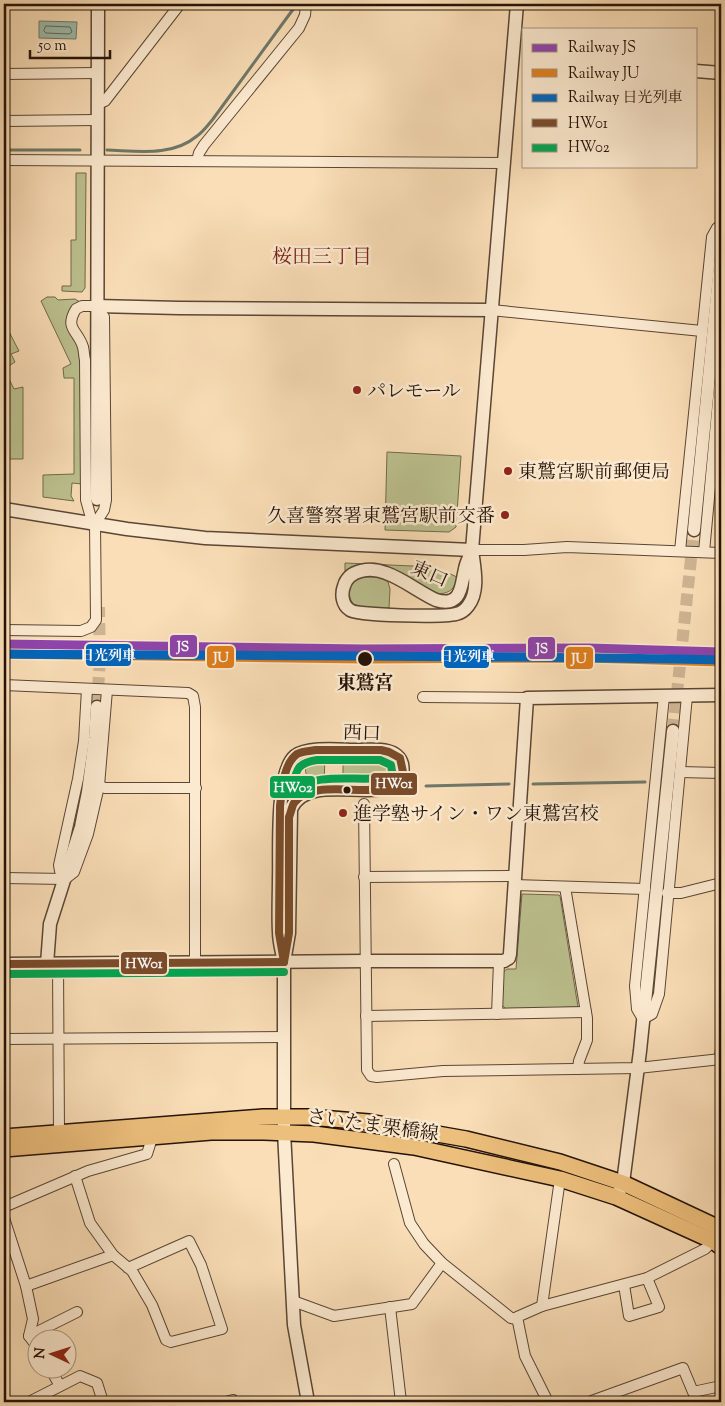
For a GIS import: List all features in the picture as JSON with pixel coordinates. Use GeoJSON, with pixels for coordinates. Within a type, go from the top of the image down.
{"type":"FeatureCollection","features":[{"type":"Feature","properties":{"kind":"main road","name":"さいたま栗橋線"},"geometry":{"type":"LineString","coordinates":[[4,1138],[284,1116],[369,1122],[466,1139],[560,1162],[718,1239]]}},
{"type":"Feature","properties":{"kind":"main road","name":"さいたま栗橋線"},"geometry":{"type":"LineString","coordinates":[[4,1149],[211,1132],[284,1132],[414,1147],[620,1190]]}},
{"type":"Feature","properties":{"kind":"street"},"geometry":{"type":"LineString","coordinates":[[97,499],[98,4]]}},
{"type":"Feature","properties":{"kind":"street"},"geometry":{"type":"LineString","coordinates":[[98,104],[105,101],[180,4]]}},
{"type":"Feature","properties":{"kind":"street"},"geometry":{"type":"LineString","coordinates":[[197,161],[204,145],[298,28],[305,15],[306,4]]}},
{"type":"Feature","properties":{"kind":"street"},"geometry":{"type":"LineString","coordinates":[[472,550],[503,163],[518,52],[517,4]]}},
{"type":"Feature","properties":{"kind":"street"},"geometry":{"type":"LineString","coordinates":[[698,71],[721,73]]}},
{"type":"Feature","properties":{"kind":"street"},"geometry":{"type":"LineString","coordinates":[[4,74],[98,73]]}},
{"type":"Feature","properties":{"kind":"street"},"geometry":{"type":"LineString","coordinates":[[4,121],[97,120]]}},
{"type":"Feature","properties":{"kind":"street"},"geometry":{"type":"LineString","coordinates":[[4,160],[503,163]]}},
{"type":"Feature","properties":{"kind":"street"},"geometry":{"type":"LineString","coordinates":[[680,551],[712,237],[721,225]]}},
{"type":"Feature","properties":{"kind":"street"},"geometry":{"type":"LineString","coordinates":[[694,530],[721,254]]}},
{"type":"Feature","properties":{"kind":"street"},"geometry":{"type":"LineString","coordinates":[[4,630],[81,631],[86,630],[96,620],[95,524],[91,518],[86,500],[84,353],[83,347],[70,322],[76,309],[82,306],[491,310],[702,331]]}},
{"type":"Feature","properties":{"kind":"street"},"geometry":{"type":"LineString","coordinates":[[95,524],[104,510],[106,500],[104,317],[96,306]]}},
{"type":"Feature","properties":{"kind":"street"},"geometry":{"type":"LineString","coordinates":[[704,552],[721,368]]}},
{"type":"Feature","properties":{"kind":"street"},"geometry":{"type":"LineString","coordinates":[[4,509],[95,524],[205,538],[472,550],[524,550],[567,547],[721,553]]}},
{"type":"Feature","properties":{"kind":"street","name":"東口"},"geometry":{"type":"LineString","coordinates":[[472,550],[475,569],[474,586],[471,602],[461,613],[446,615],[358,614],[348,609],[343,601],[343,590],[348,578],[357,571],[384,572],[436,600],[445,602],[451,600],[459,594],[472,550]]}},
{"type":"Feature","properties":{"kind":"street"},"geometry":{"type":"LineString","coordinates":[[4,685],[188,693],[193,696],[196,707],[195,962]]}},
{"type":"Feature","properties":{"kind":"street"},"geometry":{"type":"LineString","coordinates":[[65,879],[59,865],[78,779],[84,741],[87,689]]}},
{"type":"Feature","properties":{"kind":"street"},"geometry":{"type":"LineString","coordinates":[[4,878],[65,879],[74,872],[88,834],[99,786],[107,690]]}},
{"type":"Feature","properties":{"kind":"street"},"geometry":{"type":"LineString","coordinates":[[423,697],[527,698],[721,694]]}},
{"type":"Feature","properties":{"kind":"street"},"geometry":{"type":"LineString","coordinates":[[644,1019],[637,1009],[635,986],[664,696]]}},
{"type":"Feature","properties":{"kind":"street"},"geometry":{"type":"LineString","coordinates":[[644,1019],[652,1014],[658,994],[687,696]]}},
{"type":"Feature","properties":{"kind":"street"},"geometry":{"type":"LineString","coordinates":[[4,964],[365,961],[499,962],[506,960],[510,954],[527,698]]}},
{"type":"Feature","properties":{"kind":"street"},"geometry":{"type":"LineString","coordinates":[[59,1133],[58,1038],[50,924],[81,827],[88,792],[97,707]]}},
{"type":"Feature","properties":{"kind":"street"},"geometry":{"type":"LineString","coordinates":[[620,1190],[644,1019],[673,731]]}},
{"type":"Feature","properties":{"kind":"street","name":"西口"},"geometry":{"type":"LineString","coordinates":[[316,750],[381,750],[395,754],[400,758],[403,772],[398,782],[391,786],[372,790],[336,789],[307,793],[300,796],[292,805],[290,817],[289,933],[284,962],[279,933],[280,806],[286,776],[292,760],[300,753],[316,750]]}},
{"type":"Feature","properties":{"kind":"street"},"geometry":{"type":"LineString","coordinates":[[680,772],[721,773]]}},
{"type":"Feature","properties":{"kind":"street"},"geometry":{"type":"LineString","coordinates":[[99,786],[104,788],[196,788]]}},
{"type":"Feature","properties":{"kind":"street"},"geometry":{"type":"LineString","coordinates":[[364,804],[367,1070],[371,1076],[443,1071],[638,1068],[721,1059],[721,1048]]}},
{"type":"Feature","properties":{"kind":"street"},"geometry":{"type":"LineString","coordinates":[[364,876],[514,881],[565,887],[645,889]]}},
{"type":"Feature","properties":{"kind":"street"},"geometry":{"type":"LineString","coordinates":[[667,893],[681,893],[721,883]]}},
{"type":"Feature","properties":{"kind":"street"},"geometry":{"type":"LineString","coordinates":[[565,887],[588,1032],[578,1069]]}},
{"type":"Feature","properties":{"kind":"street"},"geometry":{"type":"LineString","coordinates":[[284,962],[284,1132],[292,1301],[294,1325],[308,1402]]}},
{"type":"Feature","properties":{"kind":"street"},"geometry":{"type":"LineString","coordinates":[[497,1014],[499,962]]}},
{"type":"Feature","properties":{"kind":"street"},"geometry":{"type":"LineString","coordinates":[[366,1016],[586,1012]]}},
{"type":"Feature","properties":{"kind":"street"},"geometry":{"type":"LineString","coordinates":[[4,1039],[285,1037]]}},
{"type":"Feature","properties":{"kind":"street"},"geometry":{"type":"LineString","coordinates":[[4,1207],[75,1176],[147,1154],[152,1138]]}},
{"type":"Feature","properties":{"kind":"street"},"geometry":{"type":"LineString","coordinates":[[394,1164],[410,1223],[429,1249],[442,1263],[511,1318],[517,1320]]}},
{"type":"Feature","properties":{"kind":"street"},"geometry":{"type":"LineString","coordinates":[[75,1176],[90,1223],[113,1255],[128,1268],[132,1270],[152,1305],[166,1340],[171,1342],[222,1328],[201,1265],[189,1241],[128,1268]]}},
{"type":"Feature","properties":{"kind":"street"},"geometry":{"type":"LineString","coordinates":[[542,1306],[560,1179]]}},
{"type":"Feature","properties":{"kind":"street"},"geometry":{"type":"LineString","coordinates":[[4,1218],[26,1286],[33,1319],[31,1328]]}},
{"type":"Feature","properties":{"kind":"street"},"geometry":{"type":"LineString","coordinates":[[548,1402],[525,1356],[517,1316],[542,1306],[647,1278],[718,1239]]}},
{"type":"Feature","properties":{"kind":"street"},"geometry":{"type":"LineString","coordinates":[[26,1286],[113,1255]]}},
{"type":"Feature","properties":{"kind":"street"},"geometry":{"type":"LineString","coordinates":[[292,1301],[334,1316],[412,1304],[442,1263]]}},
{"type":"Feature","properties":{"kind":"street"},"geometry":{"type":"LineString","coordinates":[[624,1285],[630,1316],[659,1307],[647,1278]]}},
{"type":"Feature","properties":{"kind":"street"},"geometry":{"type":"LineString","coordinates":[[390,1308],[401,1402]]}},
{"type":"Feature","properties":{"kind":"street"},"geometry":{"type":"LineString","coordinates":[[46,1328],[77,1312]]}},
{"type":"Feature","properties":{"kind":"street"},"geometry":{"type":"LineString","coordinates":[[588,1402],[683,1368],[693,1392],[721,1386]]}},
{"type":"Feature","properties":{"kind":"street"},"geometry":{"type":"LineString","coordinates":[[29,1402],[80,1376],[97,1383],[103,1402]]}},
{"type":"Feature","properties":{"kind":"street"},"geometry":{"type":"LineString","coordinates":[[56,1378],[60,1386]]}},
{"type":"Feature","properties":{"kind":"street"},"geometry":{"type":"LineString","coordinates":[[226,1402],[233,1400],[234,1402]]}},
{"type":"Feature","properties":{"kind":"green space"},"geometry":{"type":"Polygon","coordinates":[[[76,173],[86,173],[85,288],[82,292],[62,291],[62,286],[71,286],[71,240],[76,240],[76,173]]]}},
{"type":"Feature","properties":{"kind":"green space"},"geometry":{"type":"Polygon","coordinates":[[[47,297],[55,297],[58,300],[75,299],[80,302],[69,311],[81,351],[82,484],[72,483],[71,496],[74,501],[43,497],[43,475],[74,474],[74,378],[64,378],[63,368],[71,364],[41,301],[47,297]]]}},
{"type":"Feature","properties":{"kind":"green space"},"geometry":{"type":"Polygon","coordinates":[[[4,322],[19,351],[11,354],[15,362],[4,369],[4,322]]]}},
{"type":"Feature","properties":{"kind":"green space"},"geometry":{"type":"Polygon","coordinates":[[[4,369],[14,389],[23,387],[23,459],[7,459],[7,415],[4,415],[4,369]]]}},
{"type":"Feature","properties":{"kind":"green space"},"geometry":{"type":"Polygon","coordinates":[[[387,452],[461,456],[456,527],[449,532],[385,530],[387,452]]]}},
{"type":"Feature","properties":{"kind":"green space"},"geometry":{"type":"Polygon","coordinates":[[[345,563],[435,567],[457,577],[452,589],[439,594],[394,571],[382,567],[371,565],[358,566],[345,571],[345,563]]]}},
{"type":"Feature","properties":{"kind":"green space"},"geometry":{"type":"Polygon","coordinates":[[[363,577],[380,577],[388,582],[390,589],[389,608],[364,609],[354,605],[349,594],[351,586],[356,580],[363,577]]]}},
{"type":"Feature","properties":{"kind":"green space"},"geometry":{"type":"Polygon","coordinates":[[[325,758],[324,782],[316,781],[307,776],[306,765],[317,759],[325,758]]]}},
{"type":"Feature","properties":{"kind":"green space"},"geometry":{"type":"Polygon","coordinates":[[[346,758],[383,758],[393,764],[392,772],[388,778],[373,784],[348,781],[343,778],[343,760],[346,758]]]}},
{"type":"Feature","properties":{"kind":"green space"},"geometry":{"type":"Polygon","coordinates":[[[522,894],[560,896],[578,1007],[506,1009],[501,1004],[502,973],[507,969],[516,969],[522,894]]]}},
{"type":"Feature","properties":{"kind":"water"},"geometry":{"type":"Polygon","coordinates":[[[39,21],[77,22],[76,39],[39,38],[39,21]]]}},
{"type":"Feature","properties":{"kind":"waterway"},"geometry":{"type":"LineString","coordinates":[[107,150],[143,152],[166,150],[187,143],[199,134],[213,119],[294,8],[293,4]]}},
{"type":"Feature","properties":{"kind":"waterway"},"geometry":{"type":"LineString","coordinates":[[4,150],[80,150]]}},
{"type":"Feature","properties":{"kind":"waterway"},"geometry":{"type":"LineString","coordinates":[[533,784],[645,782]]}},
{"type":"Feature","properties":{"kind":"waterway"},"geometry":{"type":"LineString","coordinates":[[426,786],[509,784]]}},
{"type":"Feature","properties":{"kind":"tunnel"},"geometry":{"type":"LineString","coordinates":[[673,731],[694,530]]}},
{"type":"Feature","properties":{"kind":"tunnel"},"geometry":{"type":"LineString","coordinates":[[97,707],[100,657],[99,607]]}},
{"type":"Feature","properties":{"kind":"rail line","name":"JS"},"geometry":{"type":"LineString","coordinates":[[4,644],[363,649],[589,648],[721,652]]}},
{"type":"Feature","properties":{"kind":"rail line","name":"JU"},"geometry":{"type":"LineString","coordinates":[[4,654],[363,659],[589,658],[721,662]]}},
{"type":"Feature","properties":{"kind":"rail line","name":"日光列車"},"geometry":{"type":"LineString","coordinates":[[4,654],[452,656],[721,660]]}},
{"type":"Feature","properties":{"kind":"transit line","name":"HW01"},"geometry":{"type":"LineString","coordinates":[[316,750],[381,750],[389,752],[400,758],[403,772],[398,782],[383,787],[368,790],[318,790],[300,797],[294,803],[289,817],[289,933],[284,962],[279,933],[280,806],[283,786],[286,771],[292,758],[299,753],[316,750]]}},
{"type":"Feature","properties":{"kind":"transit line","name":"HW02"},"geometry":{"type":"LineString","coordinates":[[317,760],[380,760],[391,765],[392,771],[391,774],[382,778],[323,779],[312,781],[292,791],[300,766],[317,760]]}},
{"type":"Feature","properties":{"kind":"transit line","name":"HW01"},"geometry":{"type":"LineString","coordinates":[[4,964],[284,962]]}},
{"type":"Feature","properties":{"kind":"transit line","name":"HW02"},"geometry":{"type":"LineString","coordinates":[[4,974],[284,972]]}},
{"type":"Feature","properties":{"kind":"place","name":"パレモール"},"geometry":{"type":"Point","coordinates":[357,390]}},
{"type":"Feature","properties":{"kind":"place","name":"東鷲宮駅前郵便局"},"geometry":{"type":"Point","coordinates":[508,471]}},
{"type":"Feature","properties":{"kind":"place","name":"久喜警察署東鷲宮駅前交番"},"geometry":{"type":"Point","coordinates":[505,515]}},
{"type":"Feature","properties":{"kind":"place","name":"東鷲宮"},"geometry":{"type":"Point","coordinates":[365,659]}},
{"type":"Feature","properties":{"kind":"place","name":"進学塾サイン・ワン東鷲宮校"},"geometry":{"type":"Point","coordinates":[343,813]}},
{"type":"Feature","properties":{"kind":"district","name":"桜田三丁目"},"geometry":{"type":"Point","coordinates":[322,256]}}]}
